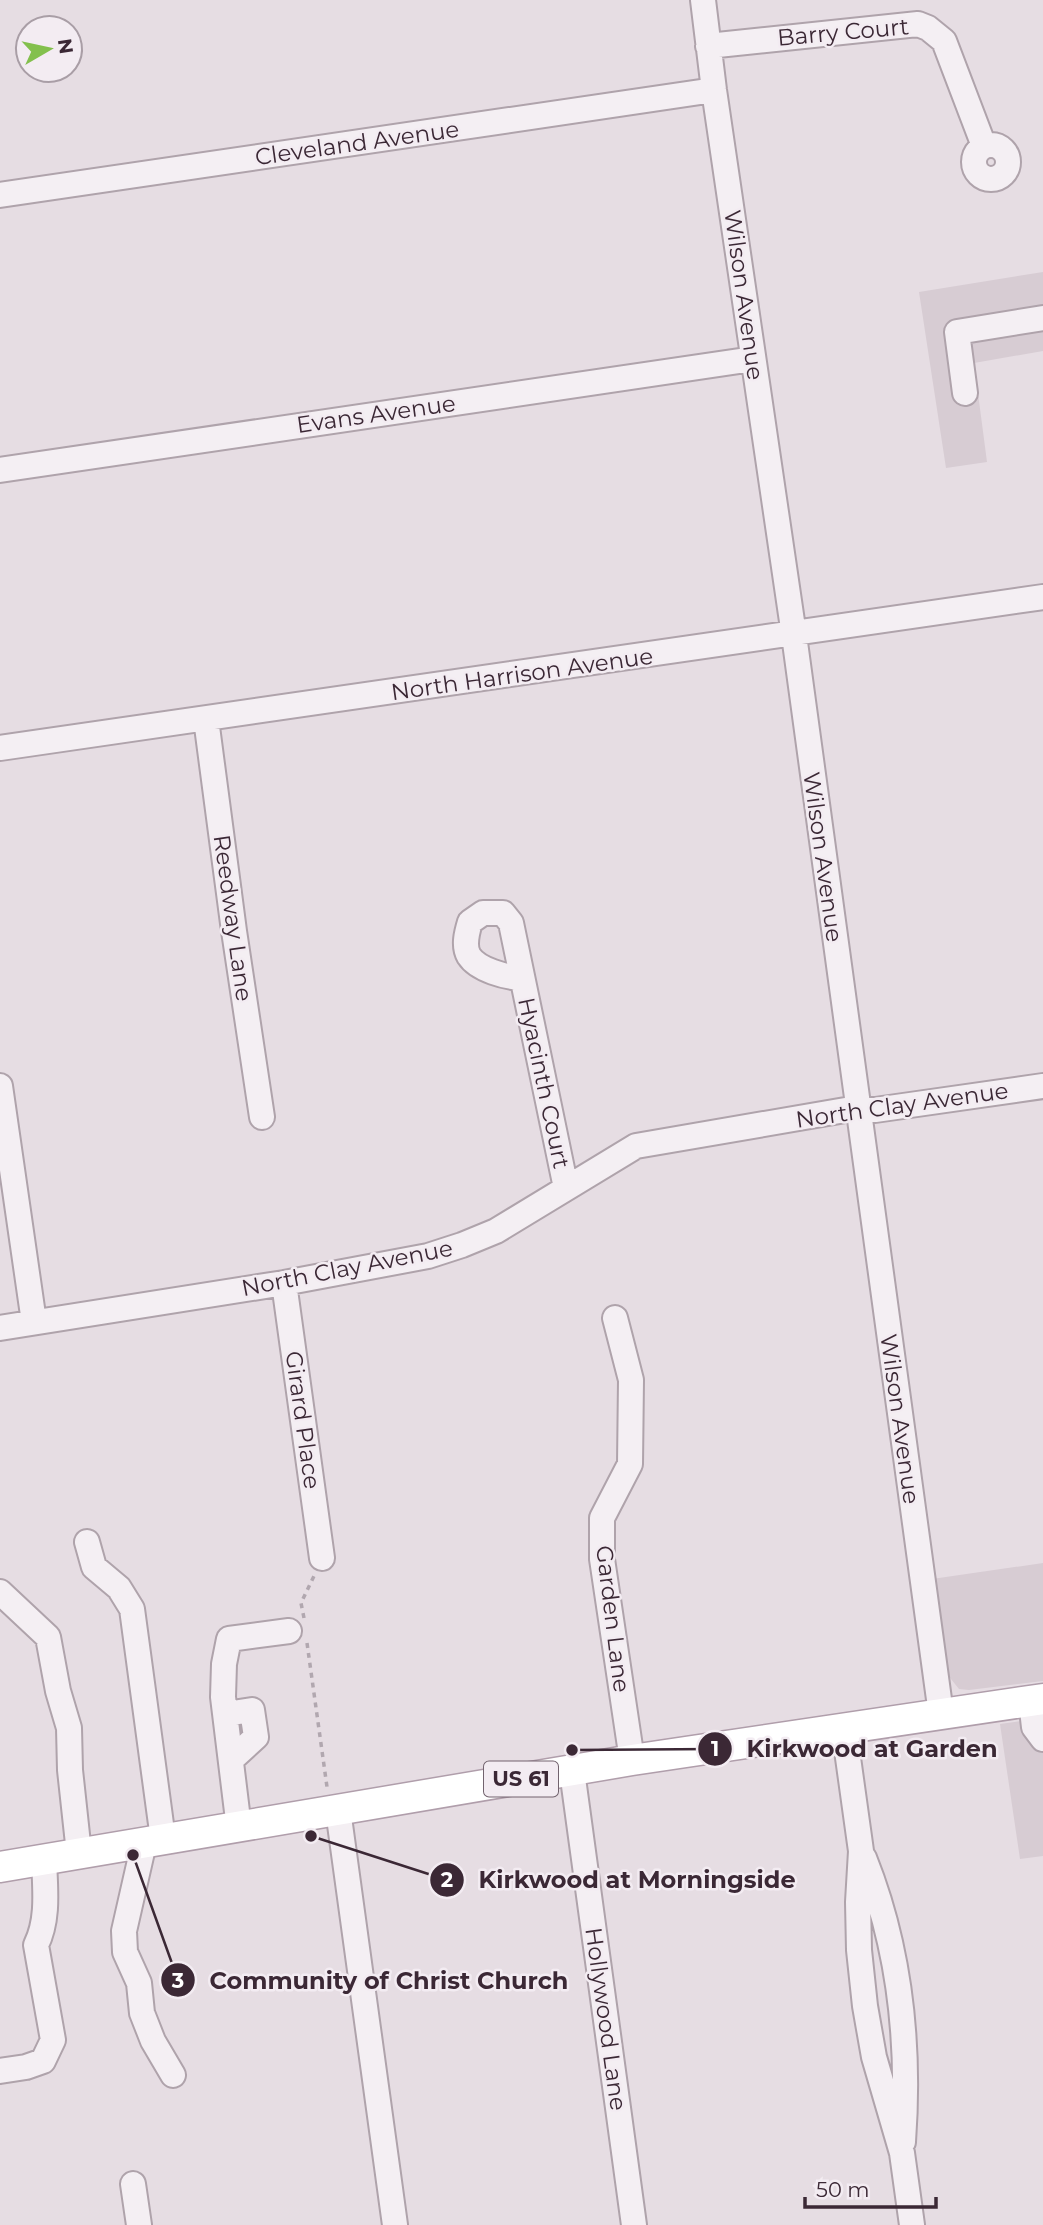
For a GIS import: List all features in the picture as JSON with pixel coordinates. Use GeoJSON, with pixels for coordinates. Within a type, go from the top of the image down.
{"type":"FeatureCollection","features":[{"type":"Feature","properties":{"kind":"main road","name":"US 61"},"geometry":{"type":"LineString","coordinates":[[0,1867],[632,1760],[1037,1700]]}},
{"type":"Feature","properties":{"kind":"street","name":"Wilson Avenue"},"geometry":{"type":"LineString","coordinates":[[703,0],[794,635],[941,1714]]}},
{"type":"Feature","properties":{"kind":"street","name":"Barry Court"},"geometry":{"type":"LineString","coordinates":[[708,46],[918,24],[944,41],[984,146]]}},
{"type":"Feature","properties":{"kind":"street","name":"Cleveland Avenue"},"geometry":{"type":"LineString","coordinates":[[0,195],[714,90]]}},
{"type":"Feature","properties":{"kind":"street"},"geometry":{"type":"LineString","coordinates":[[965,393],[957,332],[1043,318]]}},
{"type":"Feature","properties":{"kind":"street","name":"Evans Avenue"},"geometry":{"type":"LineString","coordinates":[[0,470],[753,359]]}},
{"type":"Feature","properties":{"kind":"street","name":"North Harrison Avenue"},"geometry":{"type":"LineString","coordinates":[[0,748],[1043,597]]}},
{"type":"Feature","properties":{"kind":"street","name":"Reedway Lane"},"geometry":{"type":"LineString","coordinates":[[206,719],[262,1117]]}},
{"type":"Feature","properties":{"kind":"street","name":"Hyacinth Court"},"geometry":{"type":"LineString","coordinates":[[521,978],[525,986],[566,1188]]}},
{"type":"Feature","properties":{"kind":"street"},"geometry":{"type":"LineString","coordinates":[[0,1086],[34,1322]]}},
{"type":"Feature","properties":{"kind":"street","name":"North Clay Avenue"},"geometry":{"type":"LineString","coordinates":[[0,1328],[284,1283],[416,1258],[462,1245],[496,1231],[636,1146],[857,1108],[875,1110],[1043,1086]]}},
{"type":"Feature","properties":{"kind":"street","name":"Girard Place"},"geometry":{"type":"LineString","coordinates":[[284,1283],[322,1558]]}},
{"type":"Feature","properties":{"kind":"street","name":"Garden Lane"},"geometry":{"type":"LineString","coordinates":[[615,1318],[631,1380],[630,1464],[602,1518],[602,1559],[632,1760]]}},
{"type":"Feature","properties":{"kind":"street"},"geometry":{"type":"LineString","coordinates":[[87,1542],[94,1567],[119,1588],[132,1609],[153,1841],[124,1931],[125,1952],[139,1983],[142,2013],[153,2041],[173,2075]]}},
{"type":"Feature","properties":{"kind":"street"},"geometry":{"type":"LineString","coordinates":[[0,1591],[48,1637],[58,1690],[69,1728],[79,1853]]}},
{"type":"Feature","properties":{"kind":"street"},"geometry":{"type":"LineString","coordinates":[[239,1828],[223,1697],[224,1664],[229,1639],[300,1634]]}},
{"type":"Feature","properties":{"kind":"street"},"geometry":{"type":"LineString","coordinates":[[1037,1700],[1034,1727],[1043,1739]]}},
{"type":"Feature","properties":{"kind":"street"},"geometry":{"type":"LineString","coordinates":[[844,1729],[861,1851],[858,1902],[864,2006],[874,2057],[902,2153],[912,2225]]}},
{"type":"Feature","properties":{"kind":"street","name":"Hollywood Lane"},"geometry":{"type":"LineString","coordinates":[[572,1771],[634,2225]]}},
{"type":"Feature","properties":{"kind":"street"},"geometry":{"type":"LineString","coordinates":[[334,1810],[395,2225]]}},
{"type":"Feature","properties":{"kind":"street"},"geometry":{"type":"LineString","coordinates":[[861,1851],[887,1926],[900,1998],[906,2068],[902,2153]]}},
{"type":"Feature","properties":{"kind":"street"},"geometry":{"type":"LineString","coordinates":[[0,2071],[43,2061],[53,2040],[36,1944],[42,1933],[46,1902],[44,1860]]}},
{"type":"Feature","properties":{"kind":"street"},"geometry":{"type":"LineString","coordinates":[[133,2184],[139,2225]]}},
{"type":"Feature","properties":{"kind":"path"},"geometry":{"type":"LineString","coordinates":[[322,1558],[302,1603],[300,1634],[334,1810]]}},
{"type":"Feature","properties":{"kind":"shaded area"},"geometry":{"type":"Polygon","coordinates":[[[1043,272],[1043,351],[974,363],[987,462],[946,468],[919,292],[1043,272]]]}},
{"type":"Feature","properties":{"kind":"shaded area"},"geometry":{"type":"Polygon","coordinates":[[[1043,1563],[1043,1681],[959,1689],[947,1674],[932,1579],[1043,1563]]]}},
{"type":"Feature","properties":{"kind":"shaded area"},"geometry":{"type":"Polygon","coordinates":[[[1043,1718],[1043,1856],[1020,1859],[1000,1724],[1043,1718]]]}},
{"type":"Feature","properties":{"kind":"place","name":"Kirkwood at Garden"},"geometry":{"type":"Point","coordinates":[572,1750]}},
{"type":"Feature","properties":{"kind":"place","name":"Kirkwood at Morningside"},"geometry":{"type":"Point","coordinates":[311,1836]}},
{"type":"Feature","properties":{"kind":"place","name":"Community of Christ Church"},"geometry":{"type":"Point","coordinates":[133,1855]}}]}
